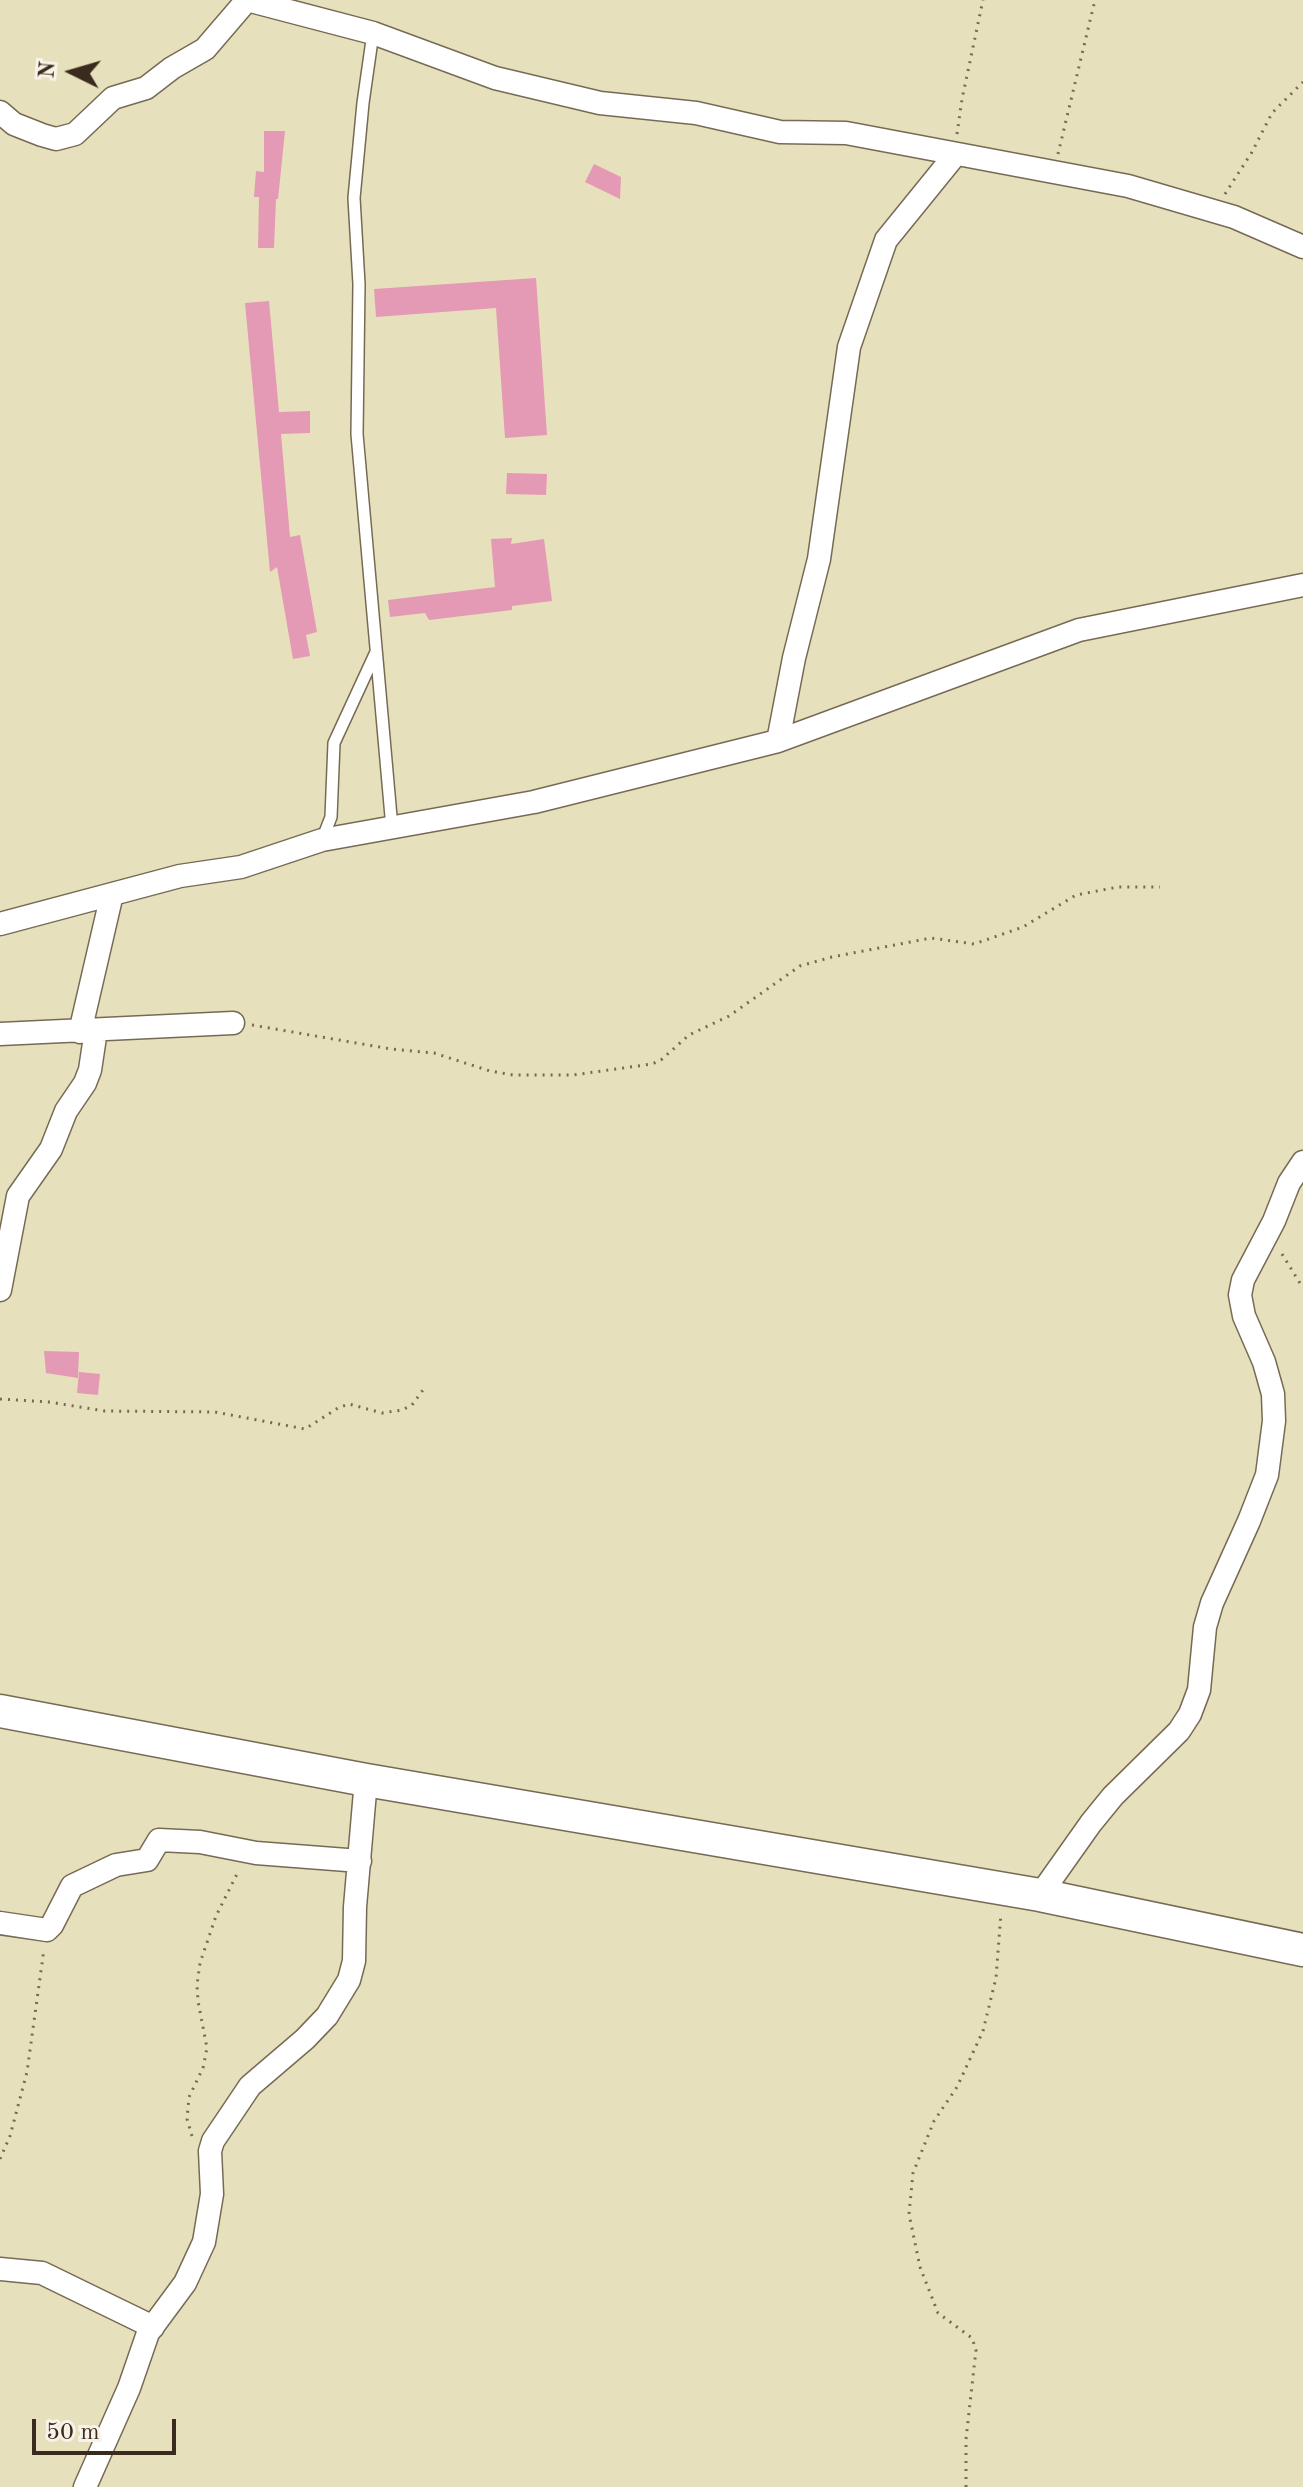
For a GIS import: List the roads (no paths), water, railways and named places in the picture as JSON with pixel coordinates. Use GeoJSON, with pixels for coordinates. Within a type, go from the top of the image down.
{"type":"FeatureCollection","features":[{"type":"Feature","properties":{"kind":"main road"},"geometry":{"type":"LineString","coordinates":[[0,1711],[366,1780],[1040,1895],[1303,1950]]}},
{"type":"Feature","properties":{"kind":"street"},"geometry":{"type":"LineString","coordinates":[[0,112],[14,124],[42,135],[56,139],[75,134],[113,98],[146,88],[205,49],[247,0],[373,33],[495,78],[600,103],[696,113],[780,132],[846,133],[1128,186],[1234,217],[1303,247]]}},
{"type":"Feature","properties":{"kind":"street"},"geometry":{"type":"LineString","coordinates":[[778,741],[794,658],[819,559],[849,347],[886,240],[955,155]]}},
{"type":"Feature","properties":{"kind":"street"},"geometry":{"type":"LineString","coordinates":[[0,924],[180,876],[241,867],[322,840],[534,802],[778,741],[1079,630],[1303,585]]}},
{"type":"Feature","properties":{"kind":"street"},"geometry":{"type":"LineString","coordinates":[[0,1290],[18,1196],[51,1149],[66,1111],[90,1070],[88,1031],[103,923],[112,894]]}},
{"type":"Feature","properties":{"kind":"street"},"geometry":{"type":"LineString","coordinates":[[82,902],[103,923]]}},
{"type":"Feature","properties":{"kind":"street"},"geometry":{"type":"LineString","coordinates":[[0,1034],[233,1023]]}},
{"type":"Feature","properties":{"kind":"street"},"geometry":{"type":"LineString","coordinates":[[1040,1895],[1113,1796],[1179,1731],[1190,1714],[1199,1690],[1205,1627],[1212,1603],[1267,1475],[1274,1421],[1273,1394],[1264,1362],[1244,1316],[1240,1295],[1243,1280],[1289,1183],[1303,1162]]}},
{"type":"Feature","properties":{"kind":"street"},"geometry":{"type":"LineString","coordinates":[[85,2487],[153,2327],[185,2283],[204,2242],[212,2194],[210,2161],[213,2141],[250,2086],[327,2016],[349,1980],[354,1961],[355,1907],[366,1780]]}},
{"type":"Feature","properties":{"kind":"street"},"geometry":{"type":"LineString","coordinates":[[0,1923],[47,1930],[72,1886],[116,1865],[147,1860],[159,1840],[360,1861]]}},
{"type":"Feature","properties":{"kind":"street"},"geometry":{"type":"LineString","coordinates":[[0,2269],[42,2273],[153,2327]]}},
{"type":"Feature","properties":{"kind":"lane"},"geometry":{"type":"LineString","coordinates":[[373,33],[354,198],[359,284],[357,434],[392,828]]}},
{"type":"Feature","properties":{"kind":"lane"},"geometry":{"type":"LineString","coordinates":[[322,840],[331,817],[334,743],[376,650]]}}]}
